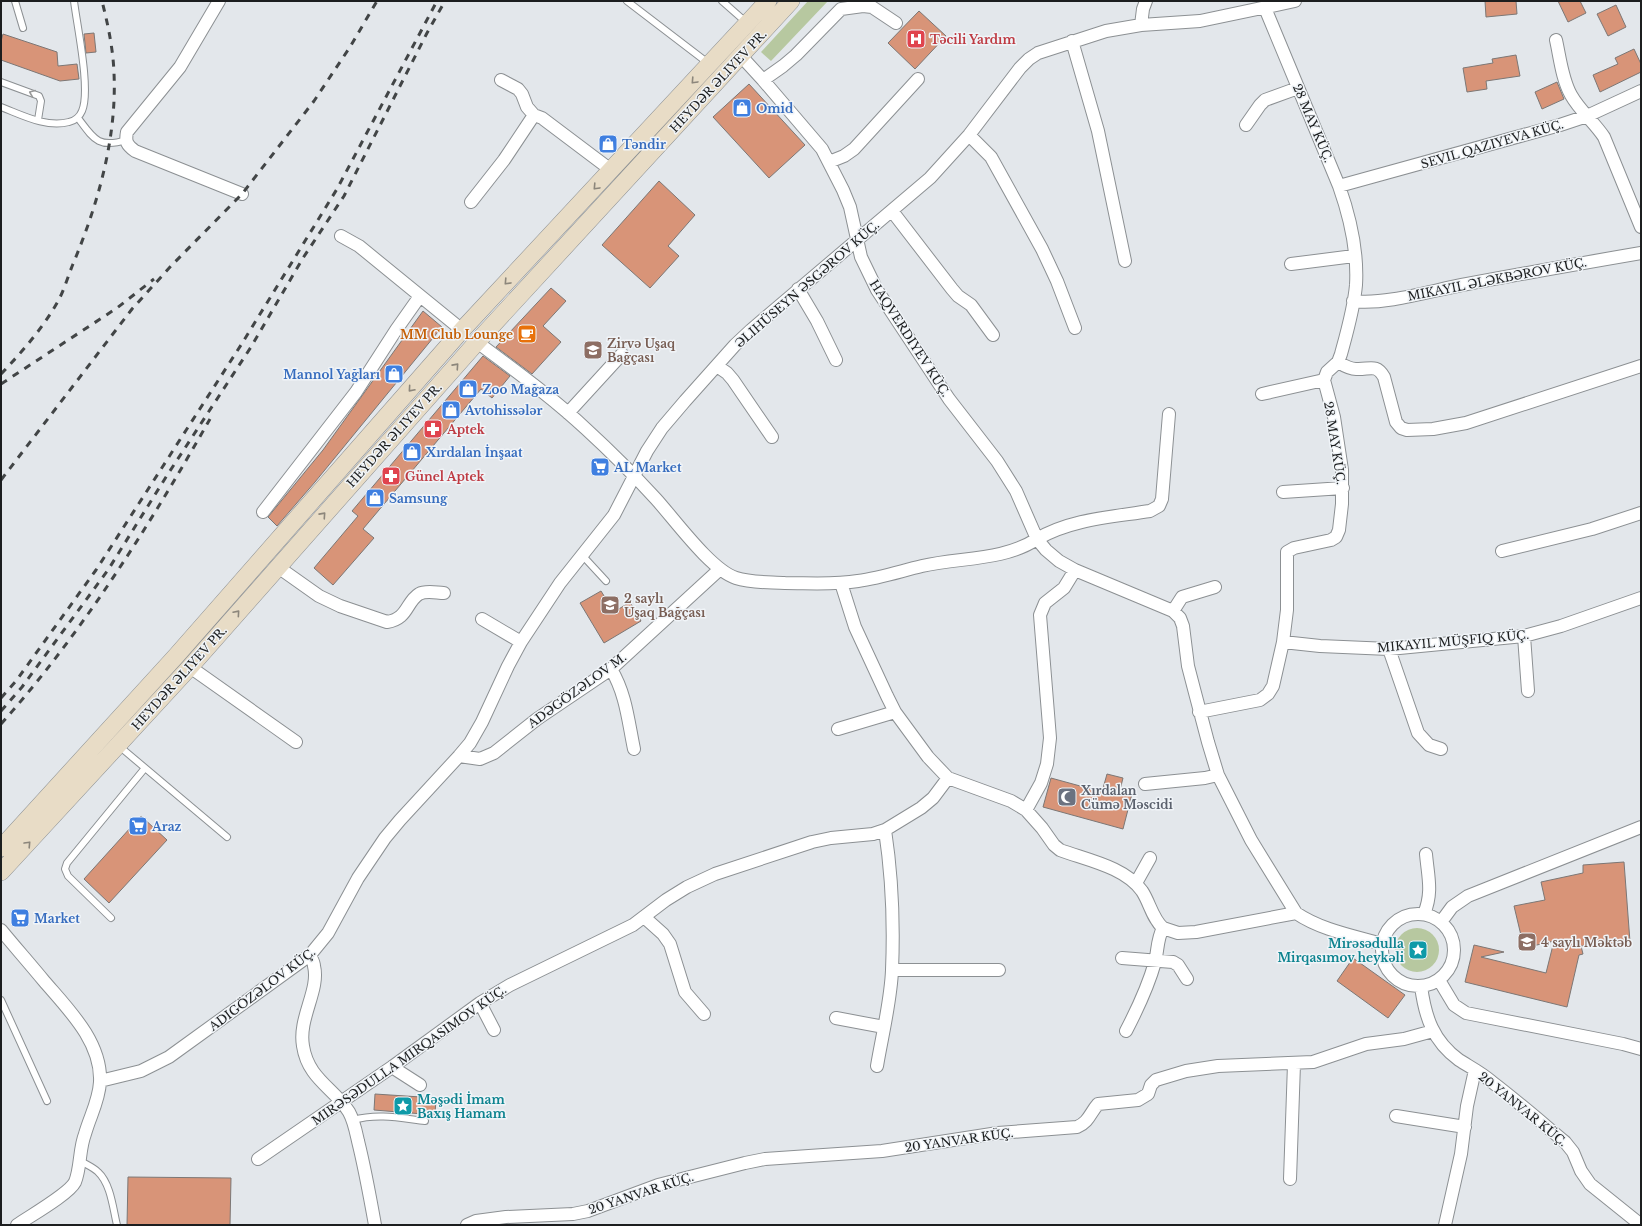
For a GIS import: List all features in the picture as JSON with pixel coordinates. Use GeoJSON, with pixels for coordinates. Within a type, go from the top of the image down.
{"type":"FeatureCollection","features":[{"type":"Feature","properties":{"kind":"main road","name":"HEYDƏR ƏLIYEV PR."},"geometry":{"type":"LineString","coordinates":[[1,848],[187,645],[462,330],[768,1]]}},
{"type":"Feature","properties":{"kind":"main road","name":"HEYDƏR ƏLIYEV PR."},"geometry":{"type":"LineString","coordinates":[[1,872],[119,746],[190,667],[477,342],[791,1]]}},
{"type":"Feature","properties":{"kind":"main road"},"geometry":{"type":"LineString","coordinates":[[727,44],[741,56]]}},
{"type":"Feature","properties":{"kind":"street"},"geometry":{"type":"LineString","coordinates":[[219,1],[180,67],[127,132],[126,140],[127,145],[135,151],[242,194]]}},
{"type":"Feature","properties":{"kind":"street"},"geometry":{"type":"LineString","coordinates":[[1141,25],[1143,9],[1146,1]]}},
{"type":"Feature","properties":{"kind":"street","name":"ƏLIHÜSEYN ƏSGƏROV KÜÇ."},"geometry":{"type":"LineString","coordinates":[[100,1081],[141,1071],[169,1057],[310,955],[328,933],[358,878],[385,838],[470,742],[482,722],[521,642],[547,602],[614,515],[646,450],[662,428],[735,345],[856,239],[892,211],[930,178],[969,135],[1020,68],[1029,59],[1048,48],[1106,31],[1141,25],[1192,22],[1295,1]]}},
{"type":"Feature","properties":{"kind":"street"},"geometry":{"type":"LineString","coordinates":[[763,80],[796,55],[841,9],[863,6],[872,7],[896,24]]}},
{"type":"Feature","properties":{"kind":"street","name":"28 MAY KÜÇ."},"geometry":{"type":"LineString","coordinates":[[1199,712],[1260,700],[1268,694],[1273,686],[1283,642],[1287,610],[1286,552],[1294,548],[1331,540],[1336,537],[1340,524],[1343,488],[1342,470],[1334,417],[1324,380],[1327,372],[1338,362],[1353,301],[1356,285],[1353,238],[1346,207],[1339,186],[1265,8]]}},
{"type":"Feature","properties":{"kind":"street"},"geometry":{"type":"LineString","coordinates":[[1556,40],[1566,81],[1571,94],[1604,137],[1641,227]]}},
{"type":"Feature","properties":{"kind":"street"},"geometry":{"type":"LineString","coordinates":[[1072,41],[1098,131],[1125,260]]}},
{"type":"Feature","properties":{"kind":"street","name":"HAQVERDIYEV KÜÇ."},"geometry":{"type":"LineString","coordinates":[[741,56],[822,148],[850,207],[861,257],[877,290],[949,399],[998,461],[1016,491],[1037,539],[1058,561],[1075,570],[1173,611]]}},
{"type":"Feature","properties":{"kind":"street"},"geometry":{"type":"LineString","coordinates":[[829,162],[844,156],[854,149],[918,79]]}},
{"type":"Feature","properties":{"kind":"street"},"geometry":{"type":"LineString","coordinates":[[501,80],[518,89],[522,94],[527,107],[534,116],[542,118],[612,170]]}},
{"type":"Feature","properties":{"kind":"street"},"geometry":{"type":"LineString","coordinates":[[1246,125],[1260,105],[1266,100],[1298,88]]}},
{"type":"Feature","properties":{"kind":"street"},"geometry":{"type":"LineString","coordinates":[[1339,186],[1560,125],[1587,116],[1641,91]]}},
{"type":"Feature","properties":{"kind":"street"},"geometry":{"type":"LineString","coordinates":[[471,202],[504,160],[534,116]]}},
{"type":"Feature","properties":{"kind":"street"},"geometry":{"type":"LineString","coordinates":[[969,135],[991,157],[1042,249],[1057,281],[1075,328]]}},
{"type":"Feature","properties":{"kind":"street"},"geometry":{"type":"LineString","coordinates":[[892,211],[952,289],[958,296],[971,305],[993,335]]}},
{"type":"Feature","properties":{"kind":"street"},"geometry":{"type":"LineString","coordinates":[[341,236],[359,246],[462,330]]}},
{"type":"Feature","properties":{"kind":"street"},"geometry":{"type":"LineString","coordinates":[[1353,301],[1367,303],[1383,301],[1641,253]]}},
{"type":"Feature","properties":{"kind":"street"},"geometry":{"type":"LineString","coordinates":[[1291,264],[1354,256]]}},
{"type":"Feature","properties":{"kind":"street"},"geometry":{"type":"LineString","coordinates":[[798,289],[817,321],[836,360]]}},
{"type":"Feature","properties":{"kind":"street"},"geometry":{"type":"LineString","coordinates":[[263,512],[356,392],[420,296]]}},
{"type":"Feature","properties":{"kind":"street"},"geometry":{"type":"LineString","coordinates":[[477,342],[568,413],[633,475],[720,569],[734,578],[746,581],[841,583],[882,577],[936,563],[985,557],[1012,551],[1027,546],[1052,531],[1073,524],[1150,511],[1159,506],[1162,499],[1169,414]]}},
{"type":"Feature","properties":{"kind":"street"},"geometry":{"type":"LineString","coordinates":[[568,413],[622,354]]}},
{"type":"Feature","properties":{"kind":"street"},"geometry":{"type":"LineString","coordinates":[[1338,362],[1348,368],[1374,368],[1381,371],[1396,422],[1401,428],[1407,430],[1433,429],[1466,423],[1641,366]]}},
{"type":"Feature","properties":{"kind":"street"},"geometry":{"type":"LineString","coordinates":[[717,366],[727,373],[733,380],[772,437]]}},
{"type":"Feature","properties":{"kind":"street"},"geometry":{"type":"LineString","coordinates":[[1262,394],[1324,380]]}},
{"type":"Feature","properties":{"kind":"street"},"geometry":{"type":"LineString","coordinates":[[1282,492],[1343,488]]}},
{"type":"Feature","properties":{"kind":"street"},"geometry":{"type":"LineString","coordinates":[[1502,551],[1592,529],[1641,513]]}},
{"type":"Feature","properties":{"kind":"street"},"geometry":{"type":"LineString","coordinates":[[278,567],[319,596],[340,606],[387,622],[394,621],[401,616],[418,594],[425,592],[444,593]]}},
{"type":"Feature","properties":{"kind":"street","name":"ADƏGÖZƏLOV M."},"geometry":{"type":"LineString","coordinates":[[459,756],[480,758],[494,753],[537,719],[611,669],[720,569]]}},
{"type":"Feature","properties":{"kind":"street"},"geometry":{"type":"LineString","coordinates":[[1026,810],[1041,783],[1047,764],[1050,738],[1040,615],[1045,603],[1064,588],[1075,570]]}},
{"type":"Feature","properties":{"kind":"street"},"geometry":{"type":"LineString","coordinates":[[841,583],[855,627],[895,712],[928,757],[948,778],[1011,802],[1026,810],[1042,828],[1054,845],[1060,850],[1112,869],[1136,883],[1151,907],[1154,918],[1163,928],[1178,933],[1196,932],[1296,913]]}},
{"type":"Feature","properties":{"kind":"street"},"geometry":{"type":"LineString","coordinates":[[1216,587],[1182,597],[1173,611],[1180,618],[1183,626],[1188,666],[1199,712],[1218,774],[1251,840],[1296,913],[1303,918],[1322,926],[1382,944]]}},
{"type":"Feature","properties":{"kind":"street"},"geometry":{"type":"LineString","coordinates":[[1283,642],[1389,649],[1524,636],[1561,626],[1641,598]]}},
{"type":"Feature","properties":{"kind":"street"},"geometry":{"type":"LineString","coordinates":[[482,619],[521,642]]}},
{"type":"Feature","properties":{"kind":"street"},"geometry":{"type":"LineString","coordinates":[[1524,636],[1528,691]]}},
{"type":"Feature","properties":{"kind":"street"},"geometry":{"type":"LineString","coordinates":[[1389,649],[1418,733],[1429,745],[1441,749]]}},
{"type":"Feature","properties":{"kind":"street"},"geometry":{"type":"LineString","coordinates":[[190,667],[296,742]]}},
{"type":"Feature","properties":{"kind":"street"},"geometry":{"type":"LineString","coordinates":[[611,669],[620,683],[624,695],[634,749]]}},
{"type":"Feature","properties":{"kind":"street"},"geometry":{"type":"LineString","coordinates":[[838,728],[895,712]]}},
{"type":"Feature","properties":{"kind":"street"},"geometry":{"type":"LineString","coordinates":[[1145,784],[1205,778],[1218,774]]}},
{"type":"Feature","properties":{"kind":"street"},"geometry":{"type":"LineString","coordinates":[[258,1159],[392,1067],[480,1003],[523,978],[633,925],[666,900],[687,887],[732,867],[812,842],[831,838],[872,834],[885,830],[921,808],[932,798],[948,778]]}},
{"type":"Feature","properties":{"kind":"street"},"geometry":{"type":"LineString","coordinates":[[1441,922],[1452,907],[1468,896],[1641,827]]}},
{"type":"Feature","properties":{"kind":"street"},"geometry":{"type":"LineString","coordinates":[[877,1066],[892,970],[889,858],[885,830]]}},
{"type":"Feature","properties":{"kind":"street"},"geometry":{"type":"LineString","coordinates":[[1424,914],[1429,901],[1430,893],[1426,854]]}},
{"type":"Feature","properties":{"kind":"street"},"geometry":{"type":"LineString","coordinates":[[1136,883],[1150,858]]}},
{"type":"Feature","properties":{"kind":"street"},"geometry":{"type":"LineString","coordinates":[[1414,914],[1424,914],[1441,922],[1450,933],[1454,947],[1451,965],[1446,973],[1439,980],[1431,984],[1421,986],[1407,985],[1395,978],[1384,963],[1382,944],[1385,935],[1397,920],[1414,914]]}},
{"type":"Feature","properties":{"kind":"street"},"geometry":{"type":"LineString","coordinates":[[644,917],[663,934],[670,944],[685,992],[704,1014]]}},
{"type":"Feature","properties":{"kind":"street"},"geometry":{"type":"LineString","coordinates":[[1126,1031],[1143,998],[1156,960],[1159,935],[1163,928]]}},
{"type":"Feature","properties":{"kind":"street"},"geometry":{"type":"LineString","coordinates":[[1,930],[66,1006],[84,1030],[94,1050],[98,1063],[100,1081],[96,1106],[82,1142],[78,1172],[72,1185],[68,1190],[17,1225]]}},
{"type":"Feature","properties":{"kind":"street"},"geometry":{"type":"LineString","coordinates":[[310,955],[314,966],[315,977],[302,1026],[304,1051],[317,1079],[349,1111],[353,1120],[361,1152],[374,1225]]}},
{"type":"Feature","properties":{"kind":"street"},"geometry":{"type":"LineString","coordinates":[[1122,958],[1168,960],[1178,965],[1187,979]]}},
{"type":"Feature","properties":{"kind":"street"},"geometry":{"type":"LineString","coordinates":[[892,970],[999,970]]}},
{"type":"Feature","properties":{"kind":"street"},"geometry":{"type":"LineString","coordinates":[[1439,980],[1454,1005],[1466,1013],[1623,1044],[1641,1049]]}},
{"type":"Feature","properties":{"kind":"street","name":"20 YANVAR KÜÇ."},"geometry":{"type":"LineString","coordinates":[[1421,986],[1424,1008],[1433,1031],[1449,1052],[1490,1080],[1565,1142],[1573,1152],[1581,1171],[1590,1184],[1641,1225]]}},
{"type":"Feature","properties":{"kind":"street"},"geometry":{"type":"LineString","coordinates":[[480,1003],[494,1030]]}},
{"type":"Feature","properties":{"kind":"street"},"geometry":{"type":"LineString","coordinates":[[836,1018],[884,1027]]}},
{"type":"Feature","properties":{"kind":"street","name":"20 YANVAR KÜÇ."},"geometry":{"type":"LineString","coordinates":[[468,1225],[476,1221],[506,1217],[573,1214],[658,1186],[765,1159],[882,1150],[998,1133],[1077,1127],[1084,1125],[1098,1104],[1138,1100],[1148,1094],[1151,1085],[1156,1080],[1186,1071],[1218,1066],[1314,1062],[1366,1044],[1404,1039],[1433,1031]]}},
{"type":"Feature","properties":{"kind":"street"},"geometry":{"type":"LineString","coordinates":[[1290,1179],[1294,1064]]}},
{"type":"Feature","properties":{"kind":"street"},"geometry":{"type":"LineString","coordinates":[[392,1067],[420,1085]]}},
{"type":"Feature","properties":{"kind":"street"},"geometry":{"type":"LineString","coordinates":[[1445,1225],[1461,1154],[1468,1100],[1475,1070]]}},
{"type":"Feature","properties":{"kind":"street"},"geometry":{"type":"LineString","coordinates":[[1396,1116],[1465,1127]]}},
{"type":"Feature","properties":{"kind":"lane"},"geometry":{"type":"LineString","coordinates":[[15,1],[23,28]]}},
{"type":"Feature","properties":{"kind":"lane"},"geometry":{"type":"LineString","coordinates":[[1,107],[38,120],[62,123],[70,122],[78,118],[82,112],[85,102],[85,82],[74,1]]}},
{"type":"Feature","properties":{"kind":"lane"},"geometry":{"type":"LineString","coordinates":[[627,1],[709,64]]}},
{"type":"Feature","properties":{"kind":"lane"},"geometry":{"type":"LineString","coordinates":[[722,1],[747,23]]}},
{"type":"Feature","properties":{"kind":"lane"},"geometry":{"type":"LineString","coordinates":[[1,82],[39,96],[41,101],[38,120]]}},
{"type":"Feature","properties":{"kind":"lane"},"geometry":{"type":"LineString","coordinates":[[78,118],[91,135],[100,142],[109,144],[126,140]]}},
{"type":"Feature","properties":{"kind":"lane"},"geometry":{"type":"LineString","coordinates":[[582,555],[606,581]]}},
{"type":"Feature","properties":{"kind":"lane"},"geometry":{"type":"LineString","coordinates":[[119,746],[227,837]]}},
{"type":"Feature","properties":{"kind":"lane"},"geometry":{"type":"LineString","coordinates":[[111,918],[68,876],[65,869],[67,863],[145,768]]}},
{"type":"Feature","properties":{"kind":"lane"},"geometry":{"type":"LineString","coordinates":[[1,1000],[47,1100]]}},
{"type":"Feature","properties":{"kind":"lane"},"geometry":{"type":"LineString","coordinates":[[353,1120],[367,1116],[379,1116],[425,1121]]}},
{"type":"Feature","properties":{"kind":"lane"},"geometry":{"type":"LineString","coordinates":[[79,1160],[98,1172],[108,1187],[117,1225]]}},
{"type":"Feature","properties":{"kind":"green space"},"geometry":{"type":"Polygon","coordinates":[[[808,1],[828,1],[771,61],[761,52],[808,1]]]}},
{"type":"Feature","properties":{"kind":"green space"},"geometry":{"type":"Polygon","coordinates":[[[1417,928],[1429,932],[1435,938],[1439,950],[1435,962],[1429,968],[1417,972],[1405,968],[1399,962],[1395,950],[1399,938],[1405,932],[1417,928]]]}},
{"type":"Feature","properties":{"kind":"building"},"geometry":{"type":"Polygon","coordinates":[[[1485,1],[1516,1],[1517,14],[1486,17],[1485,1]]]}},
{"type":"Feature","properties":{"kind":"building"},"geometry":{"type":"Polygon","coordinates":[[[1558,1],[1580,1],[1586,13],[1568,22],[1558,1]]]}},
{"type":"Feature","properties":{"kind":"building"},"geometry":{"type":"Polygon","coordinates":[[[1616,5],[1626,27],[1608,36],[1597,14],[1616,5]]]}},
{"type":"Feature","properties":{"kind":"building"},"geometry":{"type":"Polygon","coordinates":[[[919,11],[946,36],[915,69],[888,43],[919,11]]]}},
{"type":"Feature","properties":{"kind":"building"},"geometry":{"type":"Polygon","coordinates":[[[94,33],[96,52],[86,53],[84,34],[94,33]]]}},
{"type":"Feature","properties":{"kind":"building"},"geometry":{"type":"Polygon","coordinates":[[[3,34],[57,52],[58,66],[77,64],[79,79],[60,81],[1,60],[1,41],[3,34]]]}},
{"type":"Feature","properties":{"kind":"building"},"geometry":{"type":"Polygon","coordinates":[[[1634,49],[1641,64],[1641,72],[1600,92],[1593,75],[1618,64],[1615,58],[1634,49]]]}},
{"type":"Feature","properties":{"kind":"building"},"geometry":{"type":"Polygon","coordinates":[[[1516,55],[1520,76],[1486,81],[1487,89],[1467,92],[1463,68],[1493,63],[1492,59],[1516,55]]]}},
{"type":"Feature","properties":{"kind":"building"},"geometry":{"type":"Polygon","coordinates":[[[1557,82],[1564,99],[1542,109],[1535,92],[1557,82]]]}},
{"type":"Feature","properties":{"kind":"building"},"geometry":{"type":"Polygon","coordinates":[[[749,84],[805,145],[769,178],[713,117],[749,84]]]}},
{"type":"Feature","properties":{"kind":"building"},"geometry":{"type":"Polygon","coordinates":[[[659,181],[695,215],[668,246],[679,256],[650,288],[602,245],[659,181]]]}},
{"type":"Feature","properties":{"kind":"building"},"geometry":{"type":"Polygon","coordinates":[[[551,288],[566,301],[543,326],[561,342],[532,374],[496,347],[551,288]]]}},
{"type":"Feature","properties":{"kind":"building"},"geometry":{"type":"Polygon","coordinates":[[[423,311],[442,327],[277,526],[268,517],[323,450],[423,311]]]}},
{"type":"Feature","properties":{"kind":"building"},"geometry":{"type":"Polygon","coordinates":[[[483,356],[510,376],[492,398],[481,389],[363,529],[374,538],[333,585],[314,568],[358,516],[352,511],[483,356]]]}},
{"type":"Feature","properties":{"kind":"building"},"geometry":{"type":"Polygon","coordinates":[[[601,591],[614,612],[630,602],[641,621],[604,643],[580,603],[601,591]]]}},
{"type":"Feature","properties":{"kind":"building"},"geometry":{"type":"Polygon","coordinates":[[[1107,774],[1123,778],[1120,790],[1132,794],[1123,829],[1043,807],[1051,778],[1102,792],[1107,774]]]}},
{"type":"Feature","properties":{"kind":"building"},"geometry":{"type":"Polygon","coordinates":[[[141,816],[167,840],[109,903],[84,879],[141,816]]]}},
{"type":"Feature","properties":{"kind":"building"},"geometry":{"type":"Polygon","coordinates":[[[1624,862],[1630,942],[1581,946],[1583,954],[1579,955],[1567,1007],[1465,982],[1474,945],[1504,952],[1481,957],[1546,973],[1554,941],[1524,948],[1514,906],[1545,900],[1541,882],[1583,873],[1583,865],[1624,862]]]}},
{"type":"Feature","properties":{"kind":"building"},"geometry":{"type":"Polygon","coordinates":[[[1353,958],[1405,995],[1388,1018],[1337,981],[1353,958]]]}},
{"type":"Feature","properties":{"kind":"building"},"geometry":{"type":"Polygon","coordinates":[[[375,1094],[436,1098],[435,1115],[374,1110],[375,1094]]]}},
{"type":"Feature","properties":{"kind":"building"},"geometry":{"type":"Polygon","coordinates":[[[128,1177],[231,1178],[230,1225],[127,1225],[128,1177]]]}},
{"type":"Feature","properties":{"kind":"railway"},"geometry":{"type":"LineString","coordinates":[[1,374],[31,340],[57,303],[64,289],[98,194],[109,146],[114,97],[113,55],[102,1]]}},
{"type":"Feature","properties":{"kind":"railway"},"geometry":{"type":"LineString","coordinates":[[1,480],[132,309],[171,266],[242,194],[314,101],[350,47],[377,1]]}},
{"type":"Feature","properties":{"kind":"railway"},"geometry":{"type":"LineString","coordinates":[[1,698],[16,681],[96,570],[241,345],[337,189],[437,1]]}},
{"type":"Feature","properties":{"kind":"railway"},"geometry":{"type":"LineString","coordinates":[[1,711],[22,687],[108,570],[166,477],[251,347],[303,258],[344,196],[427,33],[445,1]]}},
{"type":"Feature","properties":{"kind":"railway"},"geometry":{"type":"LineString","coordinates":[[1,384],[117,308],[154,279]]}},
{"type":"Feature","properties":{"kind":"railway"},"geometry":{"type":"LineString","coordinates":[[1,724],[60,653],[87,615],[139,538],[210,419]]}},
{"type":"Feature","properties":{"kind":"place","name":"Təcili Yardım"},"geometry":{"type":"Point","coordinates":[916,39]}},
{"type":"Feature","properties":{"kind":"place","name":"Omid"},"geometry":{"type":"Point","coordinates":[742,108]}},
{"type":"Feature","properties":{"kind":"place","name":"Təndir"},"geometry":{"type":"Point","coordinates":[608,144]}},
{"type":"Feature","properties":{"kind":"place","name":"MM Club Lounge"},"geometry":{"type":"Point","coordinates":[527,334]}},
{"type":"Feature","properties":{"kind":"place","name":"Zirvə Uşaq Bağçası"},"geometry":{"type":"Point","coordinates":[593,350]}},
{"type":"Feature","properties":{"kind":"place","name":"Mannol Yağları"},"geometry":{"type":"Point","coordinates":[394,374]}},
{"type":"Feature","properties":{"kind":"place","name":"Zoo Mağaza"},"geometry":{"type":"Point","coordinates":[468,389]}},
{"type":"Feature","properties":{"kind":"place","name":"Avtohissələr"},"geometry":{"type":"Point","coordinates":[451,410]}},
{"type":"Feature","properties":{"kind":"place","name":"Aptek"},"geometry":{"type":"Point","coordinates":[433,429]}},
{"type":"Feature","properties":{"kind":"place","name":"Xırdalan İnşaat"},"geometry":{"type":"Point","coordinates":[412,452]}},
{"type":"Feature","properties":{"kind":"place","name":"AL Market"},"geometry":{"type":"Point","coordinates":[600,467]}},
{"type":"Feature","properties":{"kind":"place","name":"Günel Aptek"},"geometry":{"type":"Point","coordinates":[391,476]}},
{"type":"Feature","properties":{"kind":"place","name":"Samsung"},"geometry":{"type":"Point","coordinates":[375,498]}},
{"type":"Feature","properties":{"kind":"place","name":"2 saylı Uşaq Bağçası"},"geometry":{"type":"Point","coordinates":[610,605]}},
{"type":"Feature","properties":{"kind":"place","name":"Xırdalan Cümə Məscidi"},"geometry":{"type":"Point","coordinates":[1067,797]}},
{"type":"Feature","properties":{"kind":"place","name":"Araz"},"geometry":{"type":"Point","coordinates":[138,826]}},
{"type":"Feature","properties":{"kind":"place","name":"Market"},"geometry":{"type":"Point","coordinates":[20,918]}},
{"type":"Feature","properties":{"kind":"place","name":"4 saylı Məktəb"},"geometry":{"type":"Point","coordinates":[1527,942]}},
{"type":"Feature","properties":{"kind":"place","name":"Mirəsədulla Mirqasımov heykəli"},"geometry":{"type":"Point","coordinates":[1418,950]}},
{"type":"Feature","properties":{"kind":"place","name":"Məşədi İmam Baxış Hamam"},"geometry":{"type":"Point","coordinates":[403,1106]}}]}
